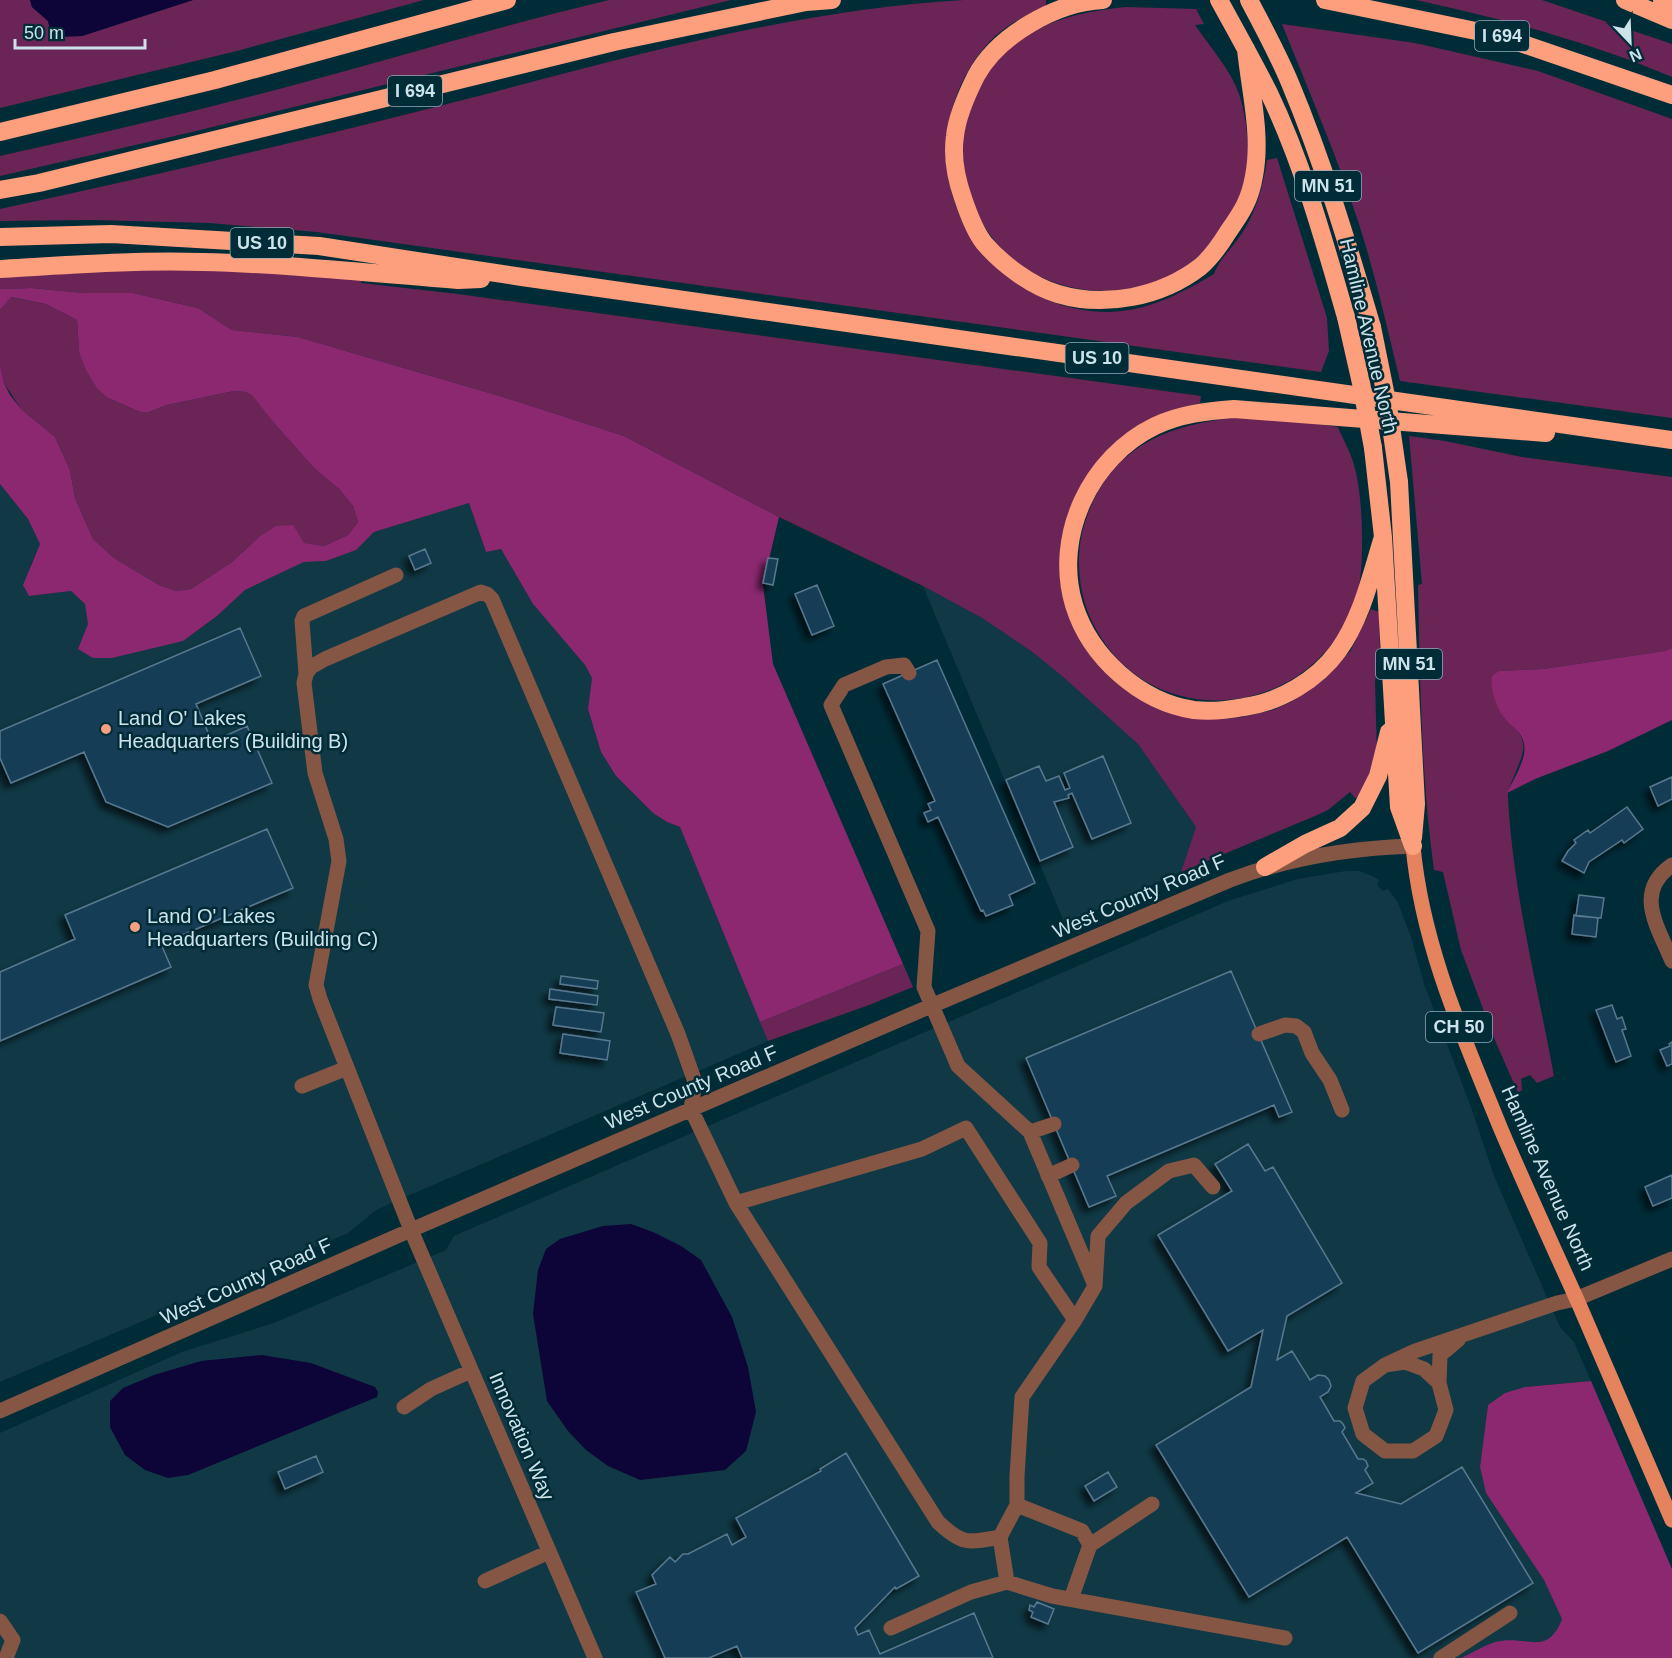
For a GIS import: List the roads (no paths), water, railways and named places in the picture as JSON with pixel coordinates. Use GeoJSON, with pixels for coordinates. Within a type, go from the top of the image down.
{"type":"FeatureCollection","features":[{"type":"Feature","properties":{"kind":"highway"},"geometry":{"type":"LineString","coordinates":[[0,132],[215,80],[507,0]]}},
{"type":"Feature","properties":{"kind":"highway","name":"I 694"},"geometry":{"type":"LineString","coordinates":[[0,190],[51,180],[614,42],[806,2],[832,0]]}},
{"type":"Feature","properties":{"kind":"highway"},"geometry":{"type":"LineString","coordinates":[[1103,0],[1092,0],[1049,14],[1014,33],[994,52],[979,71],[967,94],[955,134],[954,161],[958,184],[972,223],[984,242],[1014,269],[1031,281],[1057,294],[1090,300],[1138,296],[1180,280],[1200,267],[1217,250],[1246,206],[1255,174],[1256,137],[1246,50]]}},
{"type":"Feature","properties":{"kind":"highway","name":"Hamline Avenue North"},"geometry":{"type":"LineString","coordinates":[[1220,0],[1269,94],[1296,159],[1320,228],[1346,317],[1373,448],[1383,537],[1399,807],[1413,846]]}},
{"type":"Feature","properties":{"kind":"highway","name":"Hamline Avenue North"},"geometry":{"type":"LineString","coordinates":[[1249,0],[1290,83],[1342,227],[1372,327],[1388,406],[1399,482],[1416,804],[1413,846]]}},
{"type":"Feature","properties":{"kind":"highway","name":"I 694"},"geometry":{"type":"LineString","coordinates":[[1325,0],[1500,36],[1672,95]]}},
{"type":"Feature","properties":{"kind":"highway"},"geometry":{"type":"LineString","coordinates":[[1624,0],[1672,20]]}},
{"type":"Feature","properties":{"kind":"highway"},"geometry":{"type":"LineString","coordinates":[[1662,0],[1672,3]]}},
{"type":"Feature","properties":{"kind":"highway","name":"US 10"},"geometry":{"type":"LineString","coordinates":[[0,237],[111,234],[319,246],[1672,441]]}},
{"type":"Feature","properties":{"kind":"highway"},"geometry":{"type":"LineString","coordinates":[[0,269],[114,262],[201,262],[286,266],[458,280],[522,277]]}},
{"type":"Feature","properties":{"kind":"highway"},"geometry":{"type":"LineString","coordinates":[[1383,537],[1353,627],[1338,652],[1318,674],[1288,693],[1261,705],[1224,710],[1194,710],[1162,700],[1132,684],[1106,663],[1087,633],[1074,605],[1069,571],[1071,536],[1081,502],[1100,470],[1126,444],[1155,426],[1195,412],[1234,409],[1672,441]]}},
{"type":"Feature","properties":{"kind":"highway"},"geometry":{"type":"LineString","coordinates":[[1265,867],[1305,844],[1340,828],[1362,808],[1378,776],[1393,716]]}},
{"type":"Feature","properties":{"kind":"main road","name":"Hamline Avenue North"},"geometry":{"type":"LineString","coordinates":[[1413,846],[1416,881],[1444,986],[1531,1201],[1672,1520]]}},
{"type":"Feature","properties":{"kind":"street","name":"Innovation Way"},"geometry":{"type":"LineString","coordinates":[[396,575],[304,616],[302,621],[306,674],[304,692],[315,772],[336,839],[339,861],[316,985],[411,1230],[595,1658]]}},
{"type":"Feature","properties":{"kind":"street"},"geometry":{"type":"LineString","coordinates":[[306,674],[311,667],[325,659],[482,592],[488,594],[496,607],[678,1034],[695,1082],[691,1110],[736,1203],[938,1522],[954,1538],[974,1542],[1000,1537]]}},
{"type":"Feature","properties":{"kind":"street"},"geometry":{"type":"LineString","coordinates":[[909,673],[904,664],[886,667],[844,685],[831,705],[928,931],[924,987],[958,1066],[1030,1132],[1095,1286]]}},
{"type":"Feature","properties":{"kind":"street","name":"West County Road F"},"geometry":{"type":"LineString","coordinates":[[0,1411],[411,1230],[1230,880],[1265,867],[1378,847],[1413,846]]}},
{"type":"Feature","properties":{"kind":"street"},"geometry":{"type":"LineString","coordinates":[[1672,865],[1661,873],[1650,892],[1651,910],[1672,961]]}},
{"type":"Feature","properties":{"kind":"street"},"geometry":{"type":"LineString","coordinates":[[1258,1034],[1285,1025],[1296,1026],[1304,1032],[1312,1053],[1330,1080],[1342,1110]]}},
{"type":"Feature","properties":{"kind":"street"},"geometry":{"type":"LineString","coordinates":[[302,1086],[347,1068]]}},
{"type":"Feature","properties":{"kind":"street"},"geometry":{"type":"LineString","coordinates":[[1030,1132],[1054,1124]]}},
{"type":"Feature","properties":{"kind":"street"},"geometry":{"type":"LineString","coordinates":[[736,1203],[922,1149],[966,1128],[1040,1243],[1039,1267],[1075,1320]]}},
{"type":"Feature","properties":{"kind":"street"},"geometry":{"type":"LineString","coordinates":[[1006,1582],[1000,1537],[1017,1505],[1022,1397],[1075,1320],[1095,1286],[1098,1236],[1126,1203],[1168,1171],[1194,1165],[1213,1187]]}},
{"type":"Feature","properties":{"kind":"street"},"geometry":{"type":"LineString","coordinates":[[1048,1176],[1072,1166]]}},
{"type":"Feature","properties":{"kind":"street"},"geometry":{"type":"LineString","coordinates":[[1463,1335],[1440,1355],[1438,1383],[1446,1410],[1436,1436],[1413,1452],[1385,1451],[1363,1434],[1355,1408],[1363,1381],[1385,1365],[1415,1351],[1557,1303],[1576,1299],[1672,1259]]}},
{"type":"Feature","properties":{"kind":"street"},"geometry":{"type":"LineString","coordinates":[[1385,1365],[1405,1362],[1424,1369],[1438,1383]]}},
{"type":"Feature","properties":{"kind":"street"},"geometry":{"type":"LineString","coordinates":[[404,1407],[431,1389],[471,1371]]}},
{"type":"Feature","properties":{"kind":"street"},"geometry":{"type":"LineString","coordinates":[[1071,1599],[1090,1545],[1152,1504]]}},
{"type":"Feature","properties":{"kind":"street"},"geometry":{"type":"LineString","coordinates":[[1017,1505],[1082,1531],[1090,1545]]}},
{"type":"Feature","properties":{"kind":"street"},"geometry":{"type":"LineString","coordinates":[[485,1581],[549,1552]]}},
{"type":"Feature","properties":{"kind":"street"},"geometry":{"type":"LineString","coordinates":[[891,1628],[971,1592],[1006,1582],[1052,1596],[1285,1638]]}},
{"type":"Feature","properties":{"kind":"street"},"geometry":{"type":"LineString","coordinates":[[1442,1658],[1510,1613]]}},
{"type":"Feature","properties":{"kind":"street"},"geometry":{"type":"LineString","coordinates":[[0,1621],[13,1640],[6,1658]]}},
{"type":"Feature","properties":{"kind":"place","name":"Land O' Lakes Headquarters (Building B)"},"geometry":{"type":"Point","coordinates":[106,729]}},
{"type":"Feature","properties":{"kind":"place","name":"Land O' Lakes Headquarters (Building C)"},"geometry":{"type":"Point","coordinates":[135,927]}}]}
